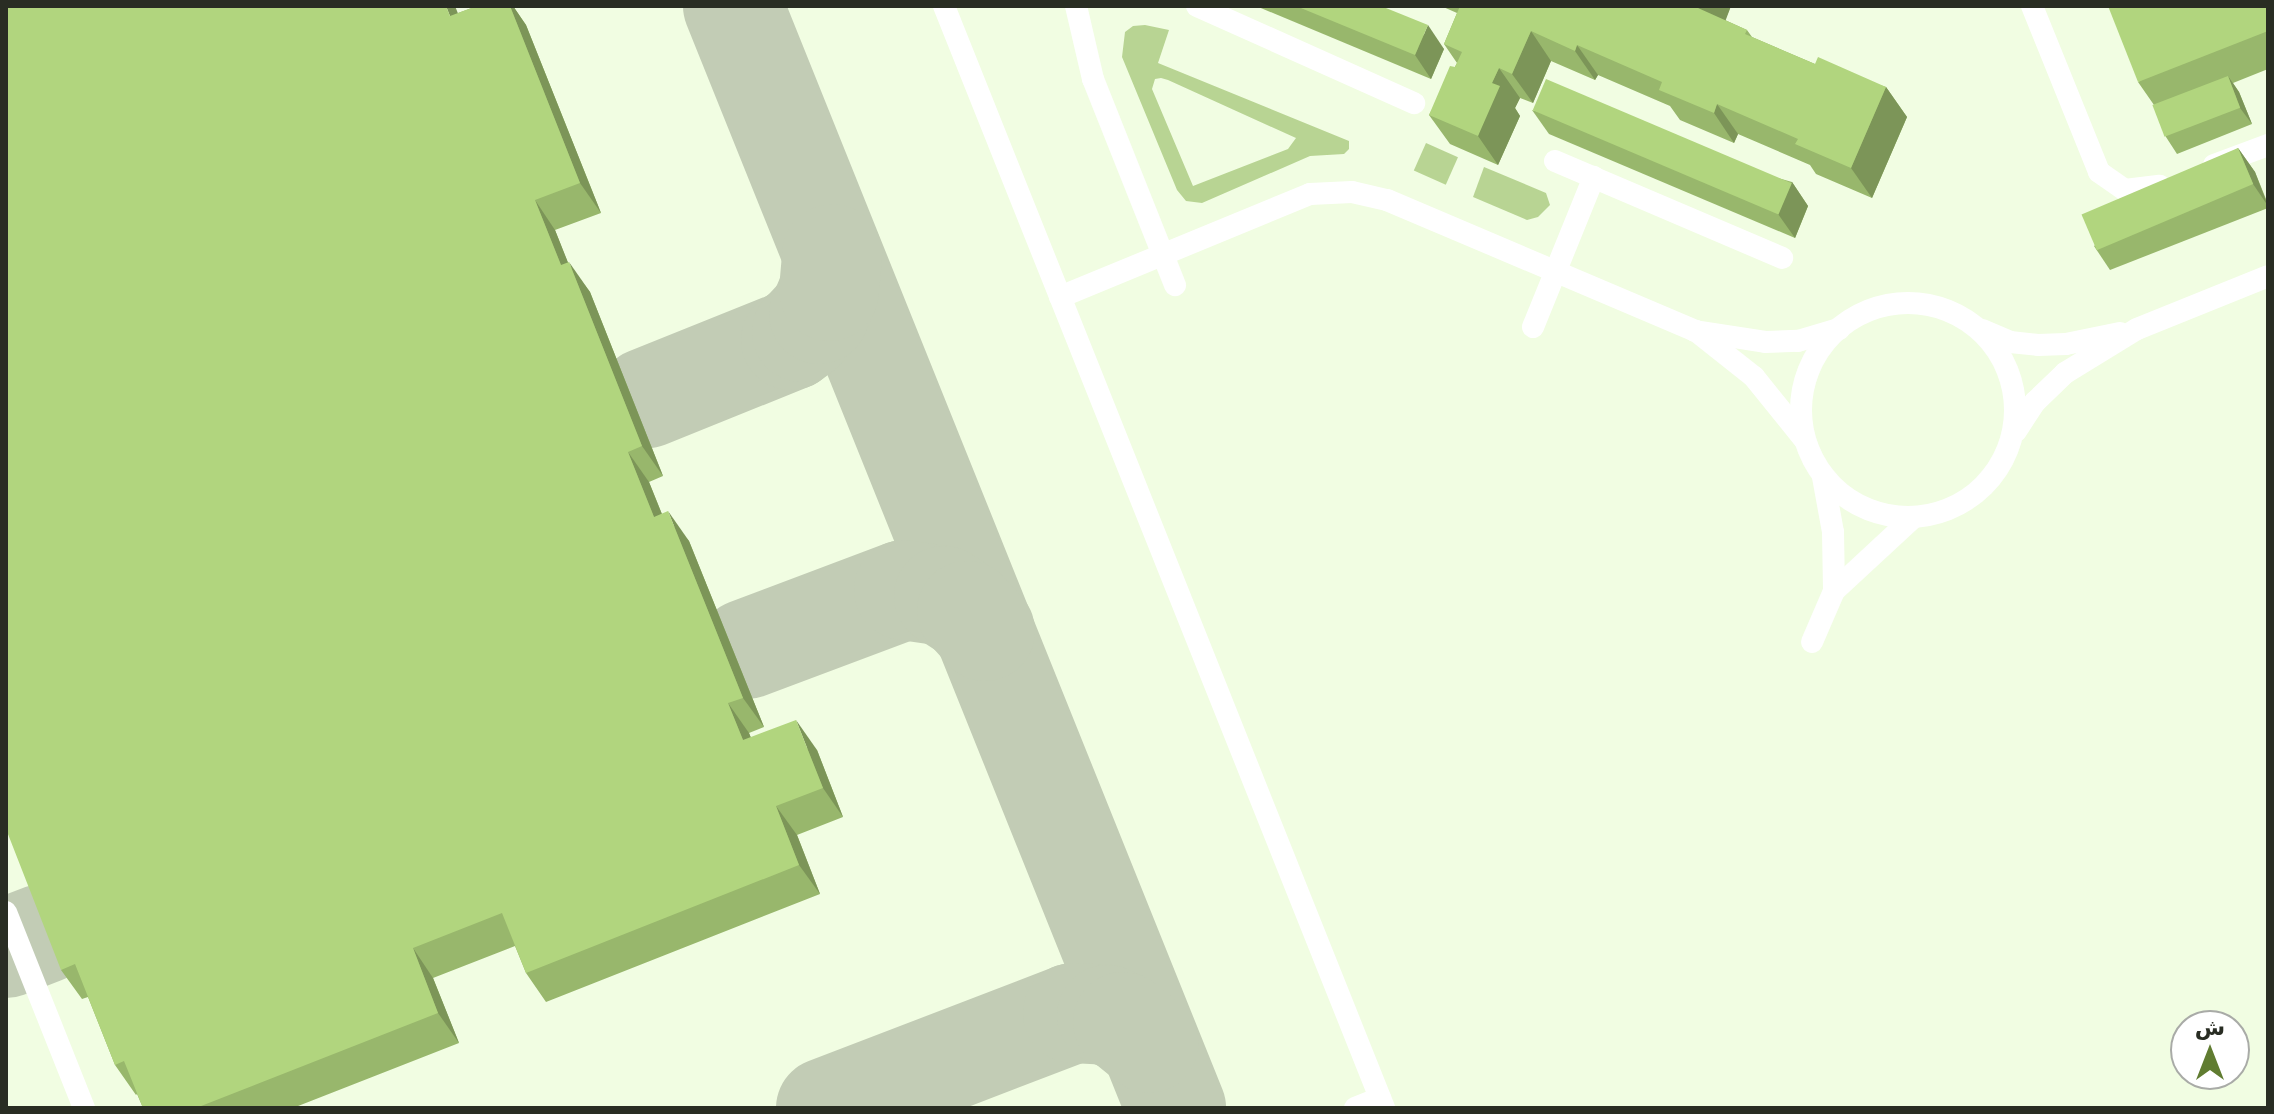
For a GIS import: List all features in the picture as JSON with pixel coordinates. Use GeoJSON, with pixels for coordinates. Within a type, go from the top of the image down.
{"type":"FeatureCollection","features":[{"type":"Feature","properties":{"kind":"lane"},"geometry":{"type":"LineString","coordinates":[[944,6],[1382,1103],[1355,1108]]}},
{"type":"Feature","properties":{"kind":"lane"},"geometry":{"type":"LineString","coordinates":[[1076,6],[1093,79],[1175,285]]}},
{"type":"Feature","properties":{"kind":"lane"},"geometry":{"type":"LineString","coordinates":[[1197,6],[1414,103]]}},
{"type":"Feature","properties":{"kind":"lane"},"geometry":{"type":"LineString","coordinates":[[2032,6],[2099,172],[2113,185],[2138,191],[2268,145]]}},
{"type":"Feature","properties":{"kind":"lane"},"geometry":{"type":"LineString","coordinates":[[1555,161],[1782,258]]}},
{"type":"Feature","properties":{"kind":"lane"},"geometry":{"type":"LineString","coordinates":[[1533,327],[1594,177]]}},
{"type":"Feature","properties":{"kind":"lane"},"geometry":{"type":"LineString","coordinates":[[1060,297],[1310,194],[1341,192],[1387,200],[1695,331],[1765,342],[1798,341],[1839,329],[1871,311],[1907,304],[1931,306],[1955,314],[1992,344],[2013,387],[2013,435]]}},
{"type":"Feature","properties":{"kind":"lane"},"geometry":{"type":"LineString","coordinates":[[1822,475],[1845,496],[1873,511],[1914,517],[1941,512],[1966,500],[1987,483],[2035,402],[2065,373],[2137,329],[2268,276]]}},
{"type":"Feature","properties":{"kind":"lane"},"geometry":{"type":"LineString","coordinates":[[1975,328],[2010,342],[2038,345],[2066,344],[2137,329]]}},
{"type":"Feature","properties":{"kind":"lane"},"geometry":{"type":"LineString","coordinates":[[1804,439],[1801,409],[1806,378],[1819,351],[1839,329]]}},
{"type":"Feature","properties":{"kind":"lane"},"geometry":{"type":"LineString","coordinates":[[1695,331],[1754,377],[1804,439],[1822,475],[1833,532],[1834,591]]}},
{"type":"Feature","properties":{"kind":"lane"},"geometry":{"type":"LineString","coordinates":[[1812,642],[1834,591],[1914,517]]}},
{"type":"Feature","properties":{"kind":"lane"},"geometry":{"type":"LineString","coordinates":[[6,912],[84,1108]]}},
{"type":"Feature","properties":{"kind":"green space"},"geometry":{"type":"Polygon","coordinates":[[[1133,26],[1169,30],[1158,63],[1349,141],[1349,149],[1344,154],[1310,156],[1202,203],[1186,201],[1177,190],[1122,57],[1125,32],[1133,26]],[[1155,79],[1152,89],[1193,186],[1288,149],[1296,138],[1168,80],[1155,79]]]}},
{"type":"Feature","properties":{"kind":"green space"},"geometry":{"type":"Polygon","coordinates":[[[1426,143],[1458,157],[1446,185],[1414,170],[1426,143]]]}},
{"type":"Feature","properties":{"kind":"green space"},"geometry":{"type":"Polygon","coordinates":[[[1484,167],[1546,193],[1550,205],[1538,217],[1527,220],[1473,197],[1484,167]]]}},
{"type":"Feature","properties":{"kind":"building"},"geometry":{"type":"Polygon","coordinates":[[[6,6],[446,6],[450,16],[477,6],[510,6],[580,183],[535,200],[561,265],[569,262],[642,446],[628,452],[654,517],[668,511],[743,698],[728,703],[743,740],[796,720],[823,788],[776,806],[799,865],[526,973],[502,913],[413,948],[438,1013],[196,1108],[143,1108],[124,1061],[115,1065],[75,964],[61,970],[6,829],[6,6]]]}},
{"type":"Feature","properties":{"kind":"building"},"geometry":{"type":"Polygon","coordinates":[[[1296,6],[1381,6],[1428,25],[1415,55],[1296,6]]]}},
{"type":"Feature","properties":{"kind":"building"},"geometry":{"type":"Polygon","coordinates":[[[1460,6],[1698,6],[1747,30],[1745,34],[1815,64],[1818,57],[1886,87],[1851,168],[1795,144],[1798,139],[1717,104],[1714,113],[1659,90],[1662,82],[1577,45],[1575,51],[1531,31],[1512,74],[1499,68],[1492,83],[1500,86],[1478,136],[1429,115],[1450,66],[1455,67],[1462,52],[1444,44],[1460,6]]]}},
{"type":"Feature","properties":{"kind":"building"},"geometry":{"type":"Polygon","coordinates":[[[2108,6],[2268,6],[2268,31],[2138,82],[2108,6]]]}},
{"type":"Feature","properties":{"kind":"building"},"geometry":{"type":"Polygon","coordinates":[[[2228,76],[2240,108],[2165,137],[2152,105],[2228,76]]]}},
{"type":"Feature","properties":{"kind":"building"},"geometry":{"type":"Polygon","coordinates":[[[1546,79],[1792,183],[1778,215],[1533,110],[1546,79]]]}},
{"type":"Feature","properties":{"kind":"building"},"geometry":{"type":"Polygon","coordinates":[[[2238,148],[2253,184],[2097,250],[2082,214],[2238,148]]]}},
{"type":"Feature","properties":{"kind":"taxiway"},"geometry":{"type":"LineString","coordinates":[[733,6],[1176,1108]]}},
{"type":"Feature","properties":{"kind":"taxiway"},"geometry":{"type":"LineString","coordinates":[[647,398],[791,340],[802,332],[819,314],[829,291],[832,254]]}},
{"type":"Feature","properties":{"kind":"taxiway"},"geometry":{"type":"LineString","coordinates":[[747,649],[904,590],[944,596],[967,611],[985,631]]}},
{"type":"Feature","properties":{"kind":"taxiway"},"geometry":{"type":"LineString","coordinates":[[6,948],[43,934]]}},
{"type":"Feature","properties":{"kind":"taxiway"},"geometry":{"type":"LineString","coordinates":[[826,1108],[1073,1013],[1107,1015],[1123,1022],[1149,1043]]}}]}
